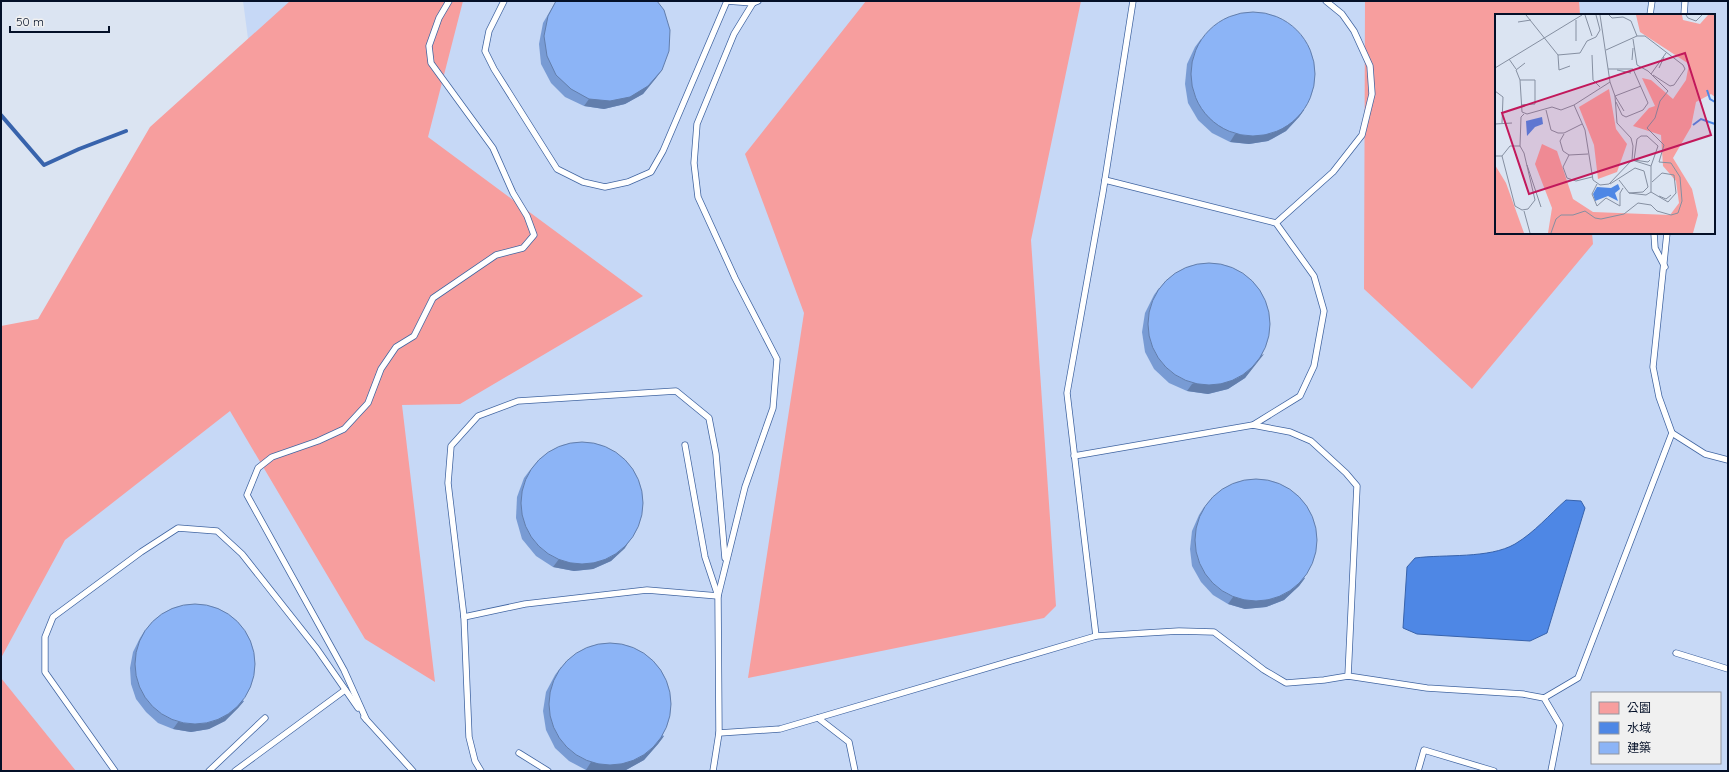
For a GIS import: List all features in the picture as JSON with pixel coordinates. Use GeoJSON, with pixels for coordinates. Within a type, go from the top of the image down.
{"type":"FeatureCollection","features":[{"type":"Feature","properties":{"kind":"lane"},"geometry":{"type":"LineString","coordinates":[[366,719],[344,670],[247,495],[258,468],[272,457],[318,441],[344,429],[368,403],[381,369],[396,347],[414,336],[434,298],[496,255],[523,248],[534,235],[527,216],[513,193],[493,148],[431,63],[429,46],[439,18],[449,1]]}},
{"type":"Feature","properties":{"kind":"lane"},"geometry":{"type":"LineString","coordinates":[[504,1],[489,31],[485,51],[494,69],[557,169],[583,182],[606,187],[628,182],[651,172],[664,151],[727,1],[754,2],[734,34],[697,124],[694,163],[698,196],[735,278],[777,359],[772,408],[745,488],[718,596],[718,733],[713,771]]}},
{"type":"Feature","properties":{"kind":"lane"},"geometry":{"type":"LineString","coordinates":[[1096,636],[1067,393],[1105,180],[1133,1]]}},
{"type":"Feature","properties":{"kind":"lane"},"geometry":{"type":"LineString","coordinates":[[1276,223],[1333,172],[1362,135],[1372,94],[1370,66],[1354,31],[1342,14],[1326,1]]}},
{"type":"Feature","properties":{"kind":"lane"},"geometry":{"type":"LineString","coordinates":[[1650,14],[1652,1]]}},
{"type":"Feature","properties":{"kind":"lane"},"geometry":{"type":"LineString","coordinates":[[1684,14],[1685,1]]}},
{"type":"Feature","properties":{"kind":"lane"},"geometry":{"type":"LineString","coordinates":[[1105,180],[1276,223],[1314,276],[1324,311],[1314,366],[1300,396],[1253,425]]}},
{"type":"Feature","properties":{"kind":"lane"},"geometry":{"type":"LineString","coordinates":[[1654,234],[1655,248],[1665,267]]}},
{"type":"Feature","properties":{"kind":"lane"},"geometry":{"type":"LineString","coordinates":[[1667,234],[1665,267],[1653,367],[1658,397],[1672,433],[1705,454],[1728,460]]}},
{"type":"Feature","properties":{"kind":"lane"},"geometry":{"type":"LineString","coordinates":[[480,771],[475,761],[469,737],[464,617],[448,483],[451,446],[478,416],[518,401],[676,391],[710,418],[716,454],[726,564]]}},
{"type":"Feature","properties":{"kind":"lane"},"geometry":{"type":"LineString","coordinates":[[1074,456],[1253,425],[1290,432],[1311,441],[1346,473],[1357,486],[1348,676]]}},
{"type":"Feature","properties":{"kind":"lane"},"geometry":{"type":"LineString","coordinates":[[718,733],[780,729],[920,686],[1096,636],[1180,631],[1214,632],[1264,670],[1286,683],[1324,680],[1348,676],[1427,688],[1523,694],[1544,698],[1578,678],[1672,433]]}},
{"type":"Feature","properties":{"kind":"lane"},"geometry":{"type":"LineString","coordinates":[[685,445],[705,557],[718,596]]}},
{"type":"Feature","properties":{"kind":"lane"},"geometry":{"type":"LineString","coordinates":[[115,771],[45,672],[44,637],[53,617],[141,552],[178,528],[217,531],[242,554],[317,649],[366,719],[413,771]]}},
{"type":"Feature","properties":{"kind":"lane"},"geometry":{"type":"LineString","coordinates":[[464,617],[525,604],[647,590],[718,596]]}},
{"type":"Feature","properties":{"kind":"lane"},"geometry":{"type":"LineString","coordinates":[[1676,653],[1728,669]]}},
{"type":"Feature","properties":{"kind":"lane"},"geometry":{"type":"LineString","coordinates":[[235,771],[345,690]]}},
{"type":"Feature","properties":{"kind":"lane"},"geometry":{"type":"LineString","coordinates":[[1544,698],[1560,725],[1551,771]]}},
{"type":"Feature","properties":{"kind":"lane"},"geometry":{"type":"LineString","coordinates":[[209,771],[266,718]]}},
{"type":"Feature","properties":{"kind":"lane"},"geometry":{"type":"LineString","coordinates":[[818,718],[849,742],[855,771]]}},
{"type":"Feature","properties":{"kind":"lane"},"geometry":{"type":"LineString","coordinates":[[1418,771],[1424,750],[1494,771]]}},
{"type":"Feature","properties":{"kind":"lane"},"geometry":{"type":"LineString","coordinates":[[519,753],[548,771]]}},
{"type":"Feature","properties":{"kind":"shaded area"},"geometry":{"type":"Polygon","coordinates":[[[243,1],[1728,1],[1728,771],[1,771],[1,531],[275,241],[243,1]]]}},
{"type":"Feature","properties":{"kind":"green space"},"geometry":{"type":"Polygon","coordinates":[[[290,1],[463,1],[428,137],[643,296],[460,404],[402,405],[435,682],[365,639],[230,411],[65,540],[1,658],[1,326],[38,319],[150,127],[290,1]]]}},
{"type":"Feature","properties":{"kind":"green space"},"geometry":{"type":"Polygon","coordinates":[[[866,1],[1081,1],[1031,240],[1056,606],[1044,618],[748,678],[804,313],[745,154],[866,1]]]}},
{"type":"Feature","properties":{"kind":"green space"},"geometry":{"type":"Polygon","coordinates":[[[1365,1],[1579,1],[1580,14],[1495,14],[1495,234],[1592,234],[1593,244],[1472,389],[1364,289],[1365,1]]]}},
{"type":"Feature","properties":{"kind":"green space"},"geometry":{"type":"Polygon","coordinates":[[[1,678],[76,771],[1,771],[1,678]]]}},
{"type":"Feature","properties":{"kind":"water"},"geometry":{"type":"Polygon","coordinates":[[[1566,500],[1581,501],[1585,508],[1547,633],[1530,641],[1417,634],[1403,628],[1407,567],[1415,558],[1480,554],[1504,549],[1515,544],[1529,534],[1566,500]]]}},
{"type":"Feature","properties":{"kind":"building"},"geometry":{"type":"Polygon","coordinates":[[[556,1],[657,1],[664,10],[670,30],[669,51],[662,70],[648,86],[630,97],[610,101],[589,99],[571,89],[556,75],[547,56],[544,36],[548,16],[556,1]]]}},
{"type":"Feature","properties":{"kind":"building"},"geometry":{"type":"Polygon","coordinates":[[[1253,12],[1265,13],[1277,17],[1288,22],[1297,30],[1305,39],[1310,50],[1314,62],[1314,86],[1310,98],[1305,109],[1297,118],[1288,126],[1277,131],[1265,135],[1253,136],[1241,135],[1229,131],[1218,126],[1209,118],[1201,109],[1196,98],[1192,86],[1191,74],[1192,62],[1196,50],[1201,39],[1209,30],[1218,22],[1229,17],[1241,13],[1253,12]]]}},
{"type":"Feature","properties":{"kind":"building"},"geometry":{"type":"Polygon","coordinates":[[[1209,263],[1232,267],[1243,273],[1252,281],[1260,290],[1266,301],[1270,324],[1266,347],[1260,358],[1252,367],[1243,375],[1232,381],[1209,385],[1186,381],[1175,375],[1166,367],[1158,358],[1152,347],[1148,324],[1152,301],[1158,290],[1166,281],[1175,273],[1186,267],[1209,263]]]}},
{"type":"Feature","properties":{"kind":"building"},"geometry":{"type":"Polygon","coordinates":[[[582,442],[605,447],[625,460],[638,480],[643,503],[638,526],[625,546],[605,559],[582,564],[559,559],[539,546],[526,526],[521,503],[526,480],[539,460],[559,447],[582,442]]]}},
{"type":"Feature","properties":{"kind":"building"},"geometry":{"type":"Polygon","coordinates":[[[1256,479],[1268,480],[1279,484],[1290,489],[1299,497],[1307,506],[1312,517],[1316,528],[1316,552],[1312,563],[1307,574],[1299,583],[1290,591],[1279,596],[1268,600],[1256,601],[1244,600],[1233,596],[1222,591],[1213,583],[1205,574],[1200,563],[1196,552],[1195,540],[1196,528],[1200,517],[1205,506],[1213,497],[1222,489],[1233,484],[1244,480],[1256,479]]]}},
{"type":"Feature","properties":{"kind":"building"},"geometry":{"type":"Polygon","coordinates":[[[195,604],[207,605],[218,609],[228,614],[237,622],[245,631],[250,641],[254,652],[254,676],[250,687],[245,697],[237,706],[228,714],[218,719],[207,723],[195,724],[183,723],[172,719],[162,714],[153,706],[145,697],[140,687],[136,676],[135,664],[136,652],[140,641],[145,631],[153,622],[162,614],[172,609],[183,605],[195,604]]]}},
{"type":"Feature","properties":{"kind":"building"},"geometry":{"type":"Polygon","coordinates":[[[610,643],[622,644],[633,648],[644,653],[653,661],[661,670],[666,681],[670,692],[670,716],[666,727],[661,738],[653,747],[644,755],[633,760],[622,764],[610,765],[598,764],[587,760],[576,755],[567,747],[559,738],[554,727],[550,716],[549,704],[550,692],[554,681],[559,670],[567,661],[576,653],[587,648],[598,644],[610,643]]]}},
{"type":"Feature","properties":{"kind":"waterway"},"geometry":{"type":"LineString","coordinates":[[1,115],[44,165],[79,149],[126,131]]}}]}
